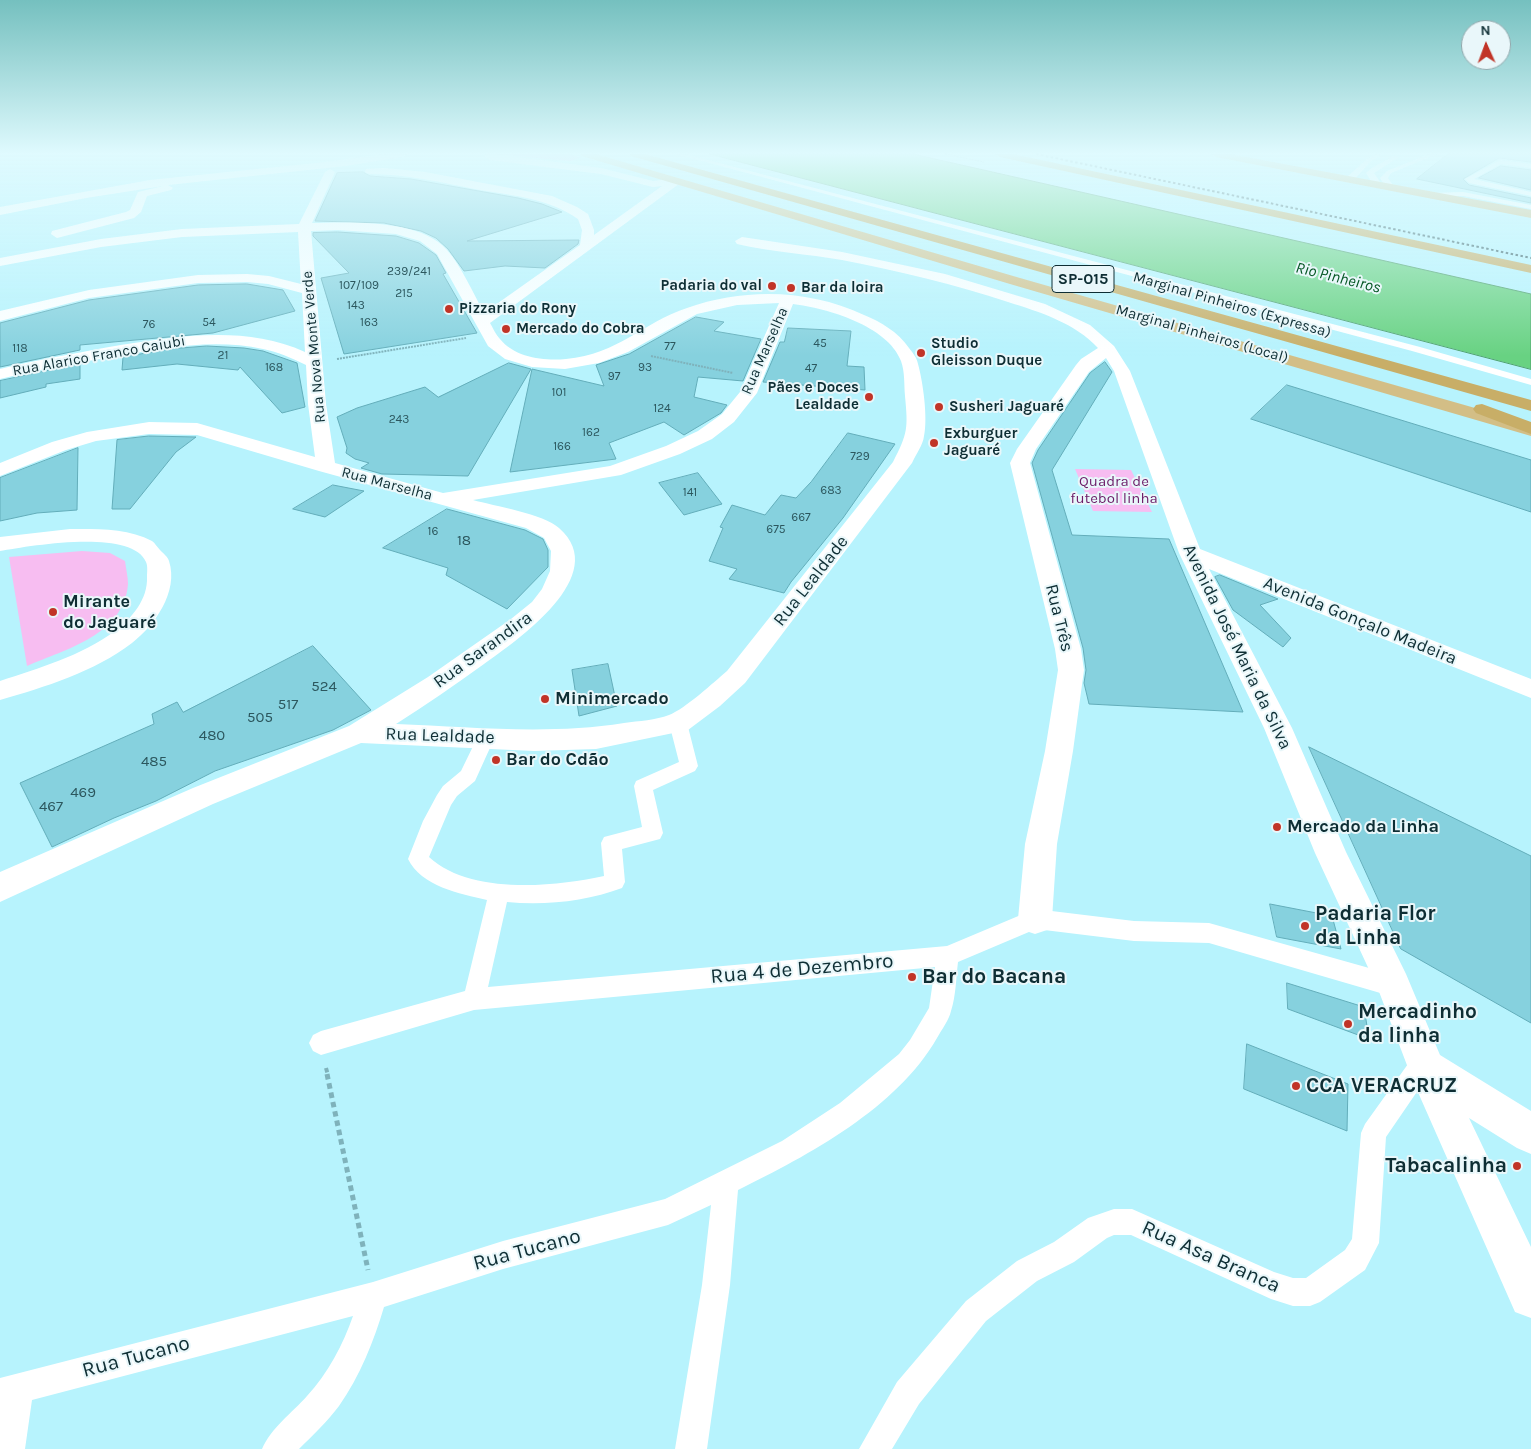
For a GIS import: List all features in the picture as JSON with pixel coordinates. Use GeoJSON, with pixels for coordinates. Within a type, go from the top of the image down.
{"type":"FeatureCollection","features":[{"type":"Feature","properties":{"kind":"highway","name":"Marginal Pinheiros (Local)"},"geometry":{"type":"LineString","coordinates":[[816,222],[1015,281],[1531,429]]}},
{"type":"Feature","properties":{"kind":"highway","name":"Marginal Pinheiros (Expressa)"},"geometry":{"type":"LineString","coordinates":[[877,222],[1531,406]]}},
{"type":"Feature","properties":{"kind":"highway"},"geometry":{"type":"LineString","coordinates":[[1312,222],[1531,269]]}},
{"type":"Feature","properties":{"kind":"highway"},"geometry":{"type":"LineString","coordinates":[[903,229],[966,252],[1060,281],[1412,385],[1531,429]]}},
{"type":"Feature","properties":{"kind":"street"},"geometry":{"type":"LineString","coordinates":[[42,238],[105,222]]}},
{"type":"Feature","properties":{"kind":"street"},"geometry":{"type":"LineString","coordinates":[[304,227],[306,222]]}},
{"type":"Feature","properties":{"kind":"street"},"geometry":{"type":"LineString","coordinates":[[585,222],[588,230],[587,245]]}},
{"type":"Feature","properties":{"kind":"street"},"geometry":{"type":"LineString","coordinates":[[486,328],[587,245],[619,222]]}},
{"type":"Feature","properties":{"kind":"street","name":"Rua Lealdade"},"geometry":{"type":"LineString","coordinates":[[0,262],[140,238],[237,230],[304,227],[378,227],[397,230],[425,238],[442,252],[486,328],[501,350],[509,355],[533,363],[573,363],[591,360],[621,350],[691,312],[738,300],[788,299],[812,301],[839,308],[875,326],[899,343],[910,362],[916,435],[902,462],[736,677],[711,699],[678,722],[596,738],[485,738],[359,733],[203,796],[0,888]]}},
{"type":"Feature","properties":{"kind":"street","name":"Rua Nova Monte Verde"},"geometry":{"type":"LineString","coordinates":[[304,227],[317,404],[326,467]]}},
{"type":"Feature","properties":{"kind":"street","name":"Avenida José Maria da Silva"},"geometry":{"type":"LineString","coordinates":[[742,241],[874,261],[992,292],[1040,307],[1068,319],[1096,336],[1108,349],[1122,371],[1190,553],[1278,728],[1331,853],[1394,986],[1426,1068],[1531,1296]]}},
{"type":"Feature","properties":{"kind":"street"},"geometry":{"type":"LineString","coordinates":[[0,316],[89,294],[206,278],[230,277],[269,280],[309,291]]}},
{"type":"Feature","properties":{"kind":"street","name":"Rua Marselha"},"geometry":{"type":"LineString","coordinates":[[0,470],[59,446],[94,436],[149,428],[197,430],[211,433],[443,499],[614,471],[646,462],[705,435],[728,418],[748,393],[756,378],[788,299]]}},
{"type":"Feature","properties":{"kind":"street","name":"Rua Alarico Franco Caiubi"},"geometry":{"type":"LineString","coordinates":[[0,374],[145,346],[203,340],[239,341],[281,347],[295,352],[314,363]]}},
{"type":"Feature","properties":{"kind":"street","name":"Rua Três"},"geometry":{"type":"LineString","coordinates":[[1034,919],[1041,844],[1059,751],[1070,670],[1068,649],[1020,463],[1027,449],[1082,369],[1087,363],[1108,349]]}},
{"type":"Feature","properties":{"kind":"street","name":"Rua Sarandira"},"geometry":{"type":"LineString","coordinates":[[359,733],[439,683],[503,638],[540,607],[559,578],[563,565],[562,548],[550,532],[528,522],[443,499]]}},
{"type":"Feature","properties":{"kind":"street"},"geometry":{"type":"LineString","coordinates":[[0,544],[76,536],[126,538],[138,541],[153,551],[159,563],[160,578],[156,598],[148,612],[122,638],[99,652],[62,669],[0,691]]}},
{"type":"Feature","properties":{"kind":"street","name":"Avenida Gonçalo Madeira"},"geometry":{"type":"LineString","coordinates":[[1190,553],[1531,689]]}},
{"type":"Feature","properties":{"kind":"street"},"geometry":{"type":"LineString","coordinates":[[1426,1068],[1531,1134]]}},
{"type":"Feature","properties":{"kind":"lane"},"geometry":{"type":"LineString","coordinates":[[934,222],[1531,382]]}},
{"type":"Feature","properties":{"kind":"lane"},"geometry":{"type":"LineString","coordinates":[[485,738],[468,776],[450,791],[444,800],[418,859],[424,867],[443,877],[473,888],[499,894],[567,892],[614,883],[616,880],[611,843],[653,833],[643,786],[688,768],[678,722]]}},
{"type":"Feature","properties":{"kind":"lane"},"geometry":{"type":"LineString","coordinates":[[474,998],[499,894]]}},
{"type":"Feature","properties":{"kind":"lane"},"geometry":{"type":"LineString","coordinates":[[1034,919],[1134,931],[1209,932],[1394,986]]}},
{"type":"Feature","properties":{"kind":"lane","name":"Rua 4 de Dezembro"},"geometry":{"type":"LineString","coordinates":[[320,1043],[474,998],[948,956],[1034,919]]}},
{"type":"Feature","properties":{"kind":"lane","name":"Rua Tucano"},"geometry":{"type":"LineString","coordinates":[[9,1390],[373,1296],[503,1255],[668,1212],[800,1145],[849,1112],[907,1062],[918,1048],[940,1011],[948,956]]}},
{"type":"Feature","properties":{"kind":"lane","name":"Rua Asa Branca"},"geometry":{"type":"LineString","coordinates":[[875,1449],[908,1393],[976,1311],[1027,1271],[1064,1252],[1098,1228],[1114,1222],[1132,1222],[1270,1285],[1293,1292],[1310,1292],[1355,1260],[1365,1243],[1374,1133],[1421,1064],[1426,1068]]}},
{"type":"Feature","properties":{"kind":"lane"},"geometry":{"type":"LineString","coordinates":[[691,1449],[716,1285],[726,1183]]}},
{"type":"Feature","properties":{"kind":"lane"},"geometry":{"type":"LineString","coordinates":[[278,1449],[327,1396],[350,1358],[364,1328],[373,1296]]}},
{"type":"Feature","properties":{"kind":"lane"},"geometry":{"type":"LineString","coordinates":[[8,1449],[9,1390]]}},
{"type":"Feature","properties":{"kind":"path"},"geometry":{"type":"LineString","coordinates":[[314,363],[486,328]]}},
{"type":"Feature","properties":{"kind":"path"},"geometry":{"type":"LineString","coordinates":[[621,350],[756,378]]}},
{"type":"Feature","properties":{"kind":"path"},"geometry":{"type":"LineString","coordinates":[[320,1043],[373,1296]]}},
{"type":"Feature","properties":{"kind":"green space","name":"Quadra de futebol linha"},"geometry":{"type":"Polygon","coordinates":[[[1075,469],[1131,470],[1152,512],[1093,511],[1075,469]]]}},
{"type":"Feature","properties":{"kind":"green space"},"geometry":{"type":"Polygon","coordinates":[[[82,551],[110,553],[125,561],[128,584],[124,601],[116,616],[105,628],[91,638],[27,666],[9,557],[82,551]]]}},
{"type":"Feature","properties":{"kind":"water","name":"Rio Pinheiros"},"geometry":{"type":"Polygon","coordinates":[[[968,222],[1211,222],[1531,294],[1531,369],[968,222]]]}},
{"type":"Feature","properties":{"kind":"building"},"geometry":{"type":"Polygon","coordinates":[[[336,222],[530,222],[467,241],[579,240],[578,244],[545,268],[505,266],[464,271],[448,249],[436,238],[421,231],[384,223],[336,222]]]}},
{"type":"Feature","properties":{"kind":"building"},"geometry":{"type":"Polygon","coordinates":[[[338,232],[396,236],[419,243],[436,255],[446,273],[443,274],[477,333],[344,354],[321,278],[349,273],[313,236],[313,233],[338,232]]]}},
{"type":"Feature","properties":{"kind":"building"},"geometry":{"type":"Polygon","coordinates":[[[247,284],[283,290],[295,311],[213,333],[80,345],[80,350],[0,367],[0,323],[89,300],[198,285],[247,284]]]}},
{"type":"Feature","properties":{"kind":"building"},"geometry":{"type":"Polygon","coordinates":[[[696,317],[724,322],[714,331],[761,339],[743,381],[698,377],[694,397],[727,405],[721,413],[684,435],[664,422],[609,443],[616,459],[510,472],[532,369],[604,386],[596,365],[629,354],[696,317]]]}},
{"type":"Feature","properties":{"kind":"building"},"geometry":{"type":"Polygon","coordinates":[[[788,328],[851,331],[847,366],[864,367],[865,390],[763,382],[780,342],[784,342],[788,328]]]}},
{"type":"Feature","properties":{"kind":"building"},"geometry":{"type":"Polygon","coordinates":[[[207,346],[263,351],[297,363],[305,407],[282,413],[240,367],[238,370],[177,364],[122,370],[123,357],[169,349],[207,346]]]}},
{"type":"Feature","properties":{"kind":"building"},"geometry":{"type":"Polygon","coordinates":[[[1105,362],[1112,372],[1052,470],[1072,535],[1169,539],[1243,712],[1089,704],[1084,683],[1086,670],[1083,648],[1032,463],[1038,450],[1090,373],[1105,362]]]}},
{"type":"Feature","properties":{"kind":"building"},"geometry":{"type":"Polygon","coordinates":[[[509,363],[531,369],[468,476],[382,474],[361,468],[369,463],[355,459],[346,453],[347,448],[337,417],[357,408],[425,387],[438,397],[509,363]]]}},
{"type":"Feature","properties":{"kind":"building"},"geometry":{"type":"Polygon","coordinates":[[[80,364],[80,379],[46,384],[46,387],[0,398],[0,381],[80,364]]]}},
{"type":"Feature","properties":{"kind":"building"},"geometry":{"type":"Polygon","coordinates":[[[1287,385],[1531,460],[1531,512],[1251,419],[1287,385]]]}},
{"type":"Feature","properties":{"kind":"building"},"geometry":{"type":"Polygon","coordinates":[[[848,433],[895,444],[843,518],[784,593],[729,579],[737,569],[709,561],[723,528],[720,527],[732,505],[765,515],[781,495],[796,498],[811,482],[848,433]]]}},
{"type":"Feature","properties":{"kind":"building"},"geometry":{"type":"Polygon","coordinates":[[[149,436],[196,437],[176,452],[130,509],[112,509],[117,440],[149,436]]]}},
{"type":"Feature","properties":{"kind":"building"},"geometry":{"type":"Polygon","coordinates":[[[78,448],[77,510],[37,513],[0,521],[0,478],[78,448]]]}},
{"type":"Feature","properties":{"kind":"building"},"geometry":{"type":"Polygon","coordinates":[[[698,473],[722,504],[684,515],[659,483],[698,473]]]}},
{"type":"Feature","properties":{"kind":"building"},"geometry":{"type":"Polygon","coordinates":[[[333,485],[364,491],[325,517],[293,509],[333,485]]]}},
{"type":"Feature","properties":{"kind":"building"},"geometry":{"type":"Polygon","coordinates":[[[447,509],[525,530],[543,539],[548,550],[548,567],[507,609],[446,575],[448,568],[383,548],[447,509]]]}},
{"type":"Feature","properties":{"kind":"building"},"geometry":{"type":"Polygon","coordinates":[[[1220,575],[1278,599],[1260,605],[1291,638],[1283,647],[1233,610],[1215,577],[1220,575]]]}},
{"type":"Feature","properties":{"kind":"building"},"geometry":{"type":"Polygon","coordinates":[[[313,646],[371,710],[333,730],[215,771],[156,801],[52,847],[20,783],[154,724],[152,714],[177,702],[183,712],[313,646]]]}},
{"type":"Feature","properties":{"kind":"building"},"geometry":{"type":"Polygon","coordinates":[[[608,664],[617,706],[579,716],[572,670],[608,664]]]}},
{"type":"Feature","properties":{"kind":"building"},"geometry":{"type":"Polygon","coordinates":[[[1309,747],[1531,856],[1531,1023],[1401,949],[1309,747]]]}},
{"type":"Feature","properties":{"kind":"building","name":"Padaria Flor da Linha"},"geometry":{"type":"Polygon","coordinates":[[[1270,904],[1332,916],[1341,949],[1277,937],[1270,904]]]}},
{"type":"Feature","properties":{"kind":"building","name":"Mercadinho da linha"},"geometry":{"type":"Polygon","coordinates":[[[1287,983],[1364,1007],[1369,1039],[1288,1009],[1287,983]]]}},
{"type":"Feature","properties":{"kind":"building","name":"CCA VERACRUZ"},"geometry":{"type":"Polygon","coordinates":[[[1247,1044],[1348,1084],[1347,1131],[1244,1089],[1247,1044]]]}},
{"type":"Feature","properties":{"kind":"railway"},"geometry":{"type":"LineString","coordinates":[[1358,222],[1531,258]]}},
{"type":"Feature","properties":{"kind":"place","name":"Padaria do val"},"geometry":{"type":"Point","coordinates":[772,286]}},
{"type":"Feature","properties":{"kind":"place","name":"Bar da loira"},"geometry":{"type":"Point","coordinates":[791,288]}},
{"type":"Feature","properties":{"kind":"place","name":"Pizzaria do Rony"},"geometry":{"type":"Point","coordinates":[449,309]}},
{"type":"Feature","properties":{"kind":"place","name":"Mercado do Cobra"},"geometry":{"type":"Point","coordinates":[506,329]}},
{"type":"Feature","properties":{"kind":"place","name":"Studio Gleisson Duque"},"geometry":{"type":"Point","coordinates":[921,353]}},
{"type":"Feature","properties":{"kind":"place","name":"Pães e Doces Lealdade"},"geometry":{"type":"Point","coordinates":[869,397]}},
{"type":"Feature","properties":{"kind":"place","name":"Susheri Jaguaré"},"geometry":{"type":"Point","coordinates":[939,407]}},
{"type":"Feature","properties":{"kind":"place","name":"Exburguer Jaguaré"},"geometry":{"type":"Point","coordinates":[934,443]}},
{"type":"Feature","properties":{"kind":"place","name":"Mirante do Jaguaré"},"geometry":{"type":"Point","coordinates":[53,612]}},
{"type":"Feature","properties":{"kind":"place","name":"Minimercado"},"geometry":{"type":"Point","coordinates":[545,699]}},
{"type":"Feature","properties":{"kind":"place","name":"Bar do Cdão"},"geometry":{"type":"Point","coordinates":[496,760]}},
{"type":"Feature","properties":{"kind":"place","name":"Mercado da Linha"},"geometry":{"type":"Point","coordinates":[1277,827]}},
{"type":"Feature","properties":{"kind":"place","name":"Padaria Flor da Linha"},"geometry":{"type":"Point","coordinates":[1305,926]}},
{"type":"Feature","properties":{"kind":"place","name":"Bar do Bacana"},"geometry":{"type":"Point","coordinates":[912,977]}},
{"type":"Feature","properties":{"kind":"place","name":"Mercadinho da linha"},"geometry":{"type":"Point","coordinates":[1348,1024]}},
{"type":"Feature","properties":{"kind":"place","name":"CCA VERACRUZ"},"geometry":{"type":"Point","coordinates":[1296,1086]}},
{"type":"Feature","properties":{"kind":"place","name":"Tabacalinha"},"geometry":{"type":"Point","coordinates":[1517,1166]}}]}
